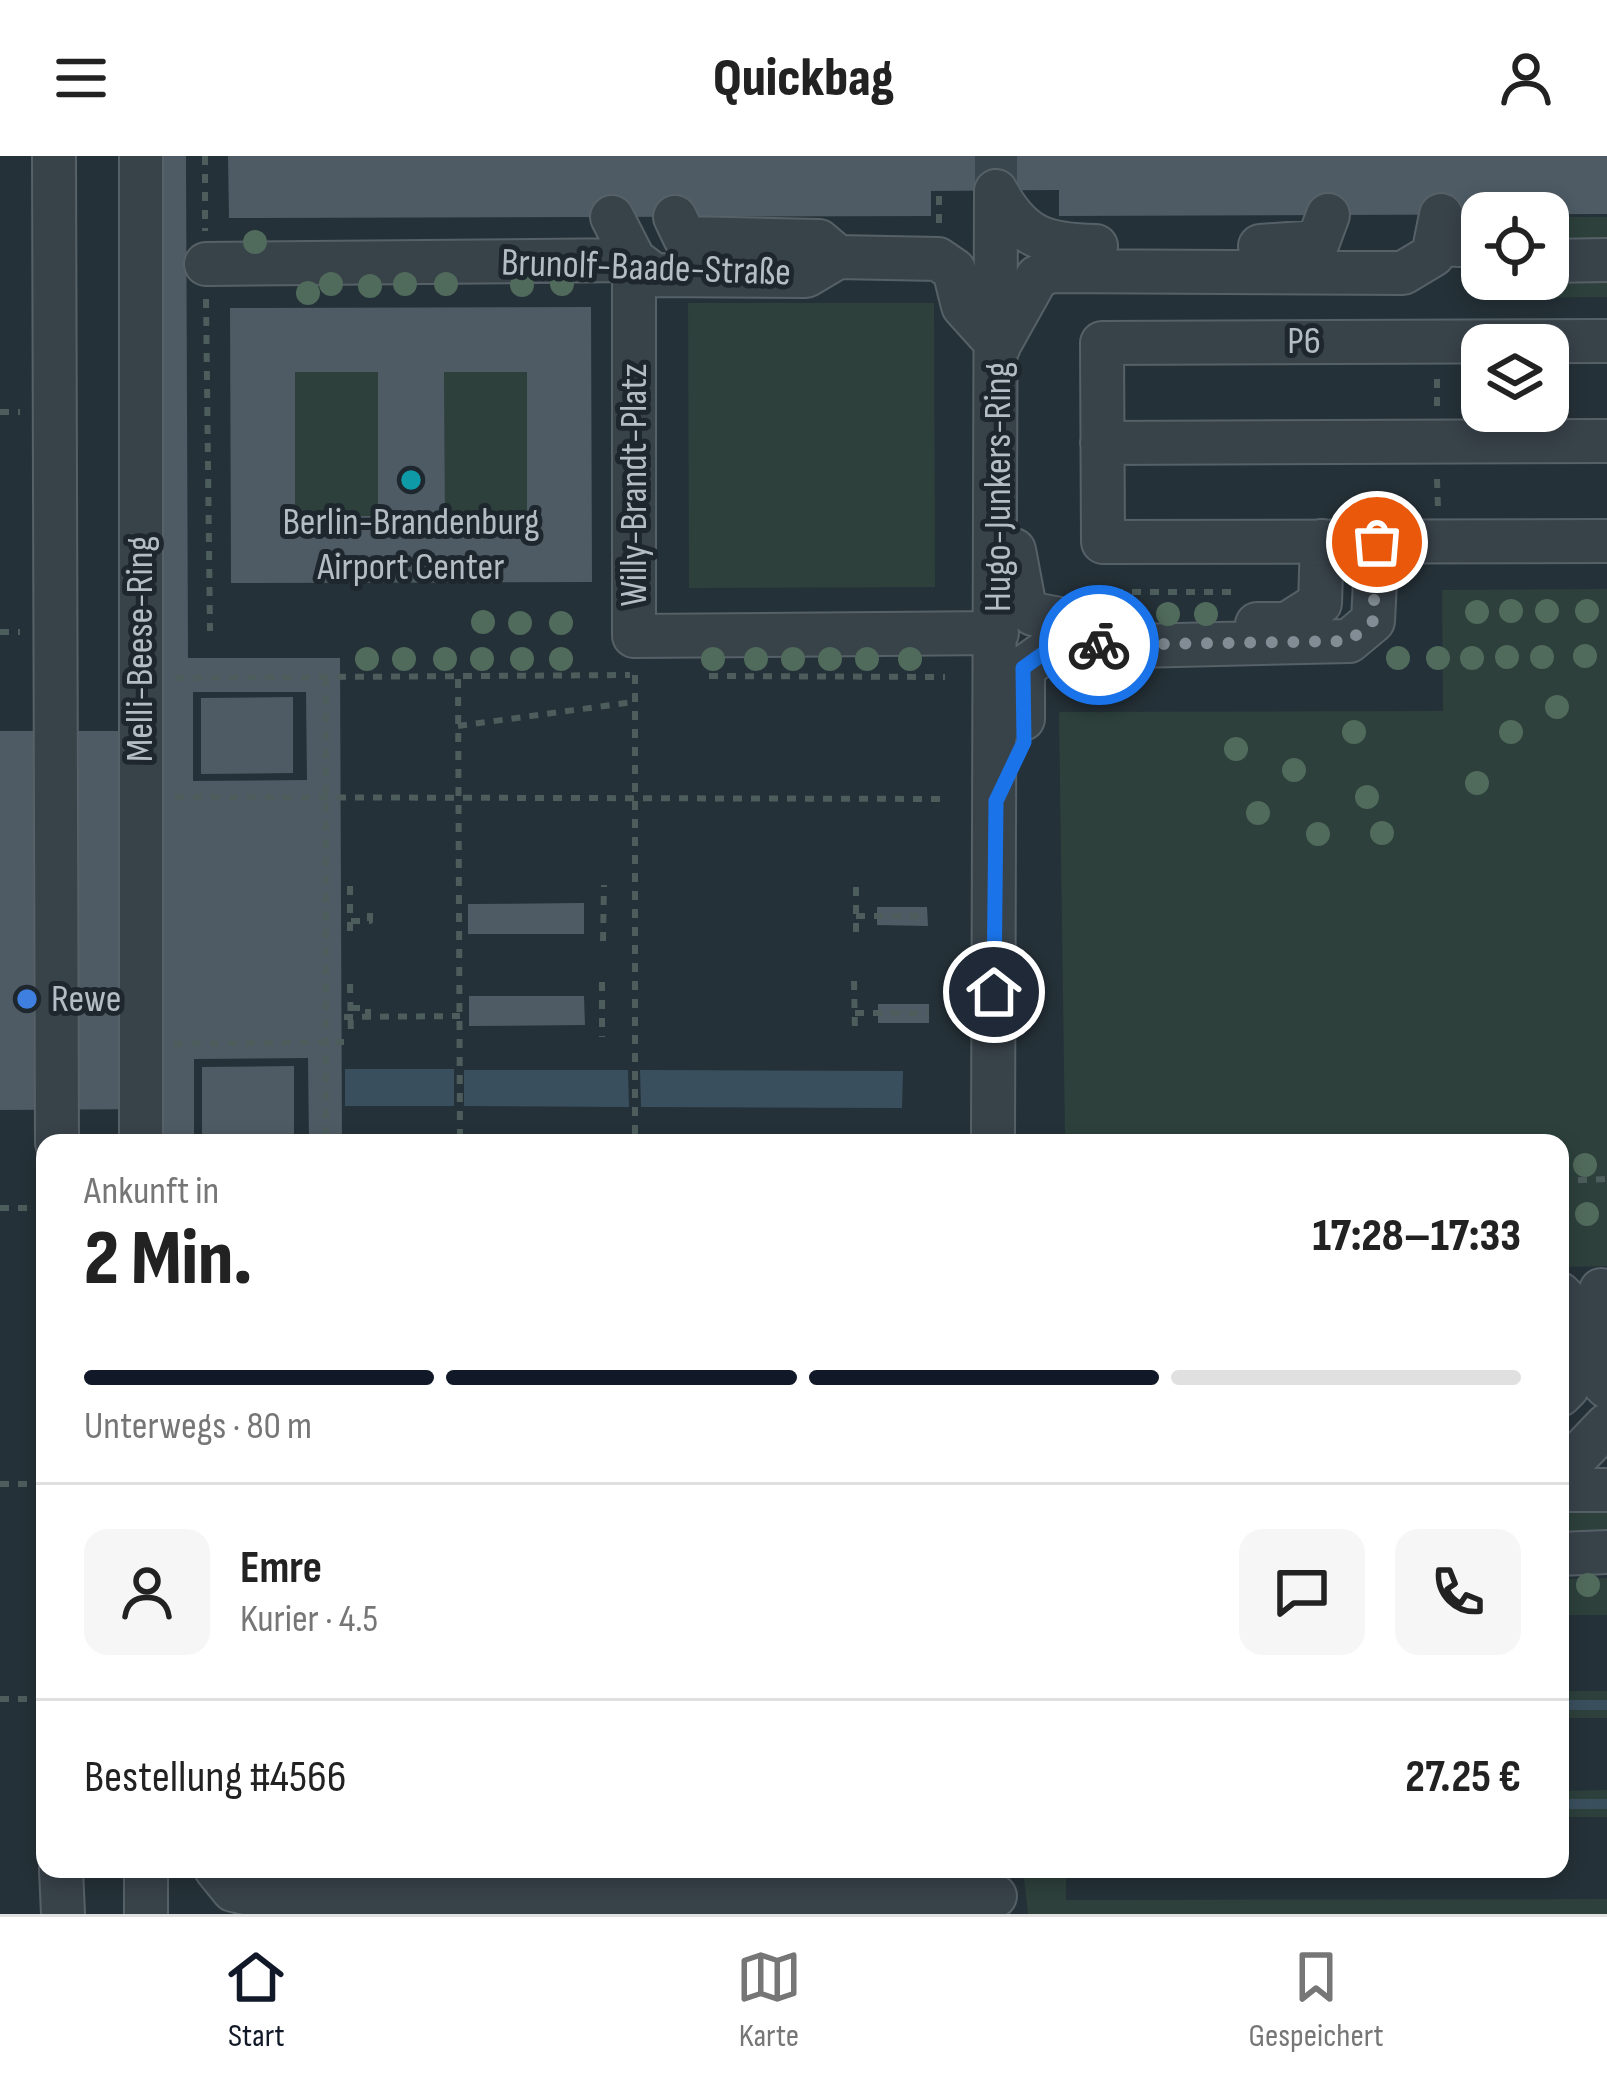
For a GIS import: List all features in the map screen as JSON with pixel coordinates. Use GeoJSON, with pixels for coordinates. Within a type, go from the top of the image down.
{"type":"FeatureCollection","features":[{"type":"Feature","properties":{"kind":"street"},"geometry":{"type":"LineString","coordinates":[[54,156],[57,1134]]}},
{"type":"Feature","properties":{"kind":"street","name":"Melli-Beese-Ring"},"geometry":{"type":"LineString","coordinates":[[141,156],[141,1134]]}},
{"type":"Feature","properties":{"kind":"street"},"geometry":{"type":"LineString","coordinates":[[1319,231],[1052,245],[1021,230],[996,191],[971,231],[939,246],[954,270],[963,307],[999,346],[1037,277],[1051,271],[1403,273],[1425,265],[1439,229],[1461,238]]}},
{"type":"Feature","properties":{"kind":"street","name":"Hugo-Junkers-Ring"},"geometry":{"type":"LineString","coordinates":[[993,1134],[996,191]]}},
{"type":"Feature","properties":{"kind":"street"},"geometry":{"type":"LineString","coordinates":[[612,217],[634,260]]}},
{"type":"Feature","properties":{"kind":"street"},"geometry":{"type":"LineString","coordinates":[[675,217],[685,238],[819,241],[838,257]]}},
{"type":"Feature","properties":{"kind":"street","name":"Brunolf-Baade-Straße"},"geometry":{"type":"LineString","coordinates":[[206,263],[634,260],[654,275],[806,276],[838,257],[939,246]]}},
{"type":"Feature","properties":{"kind":"street","name":"Willy-Brandt-Platz"},"geometry":{"type":"LineString","coordinates":[[634,260],[634,636],[997,632]]}},
{"type":"Feature","properties":{"kind":"street"},"geometry":{"type":"LineString","coordinates":[[1569,261],[1607,260]]}},
{"type":"Feature","properties":{"kind":"street","name":"P6"},"geometry":{"type":"LineString","coordinates":[[1607,341],[1102,343],[1103,542],[1607,541]]}},
{"type":"Feature","properties":{"kind":"street"},"geometry":{"type":"LineString","coordinates":[[1102,443],[1607,441]]}},
{"type":"Feature","properties":{"kind":"street"},"geometry":{"type":"LineString","coordinates":[[998,504],[1024,580],[1024,603],[1034,614],[1077,627],[1287,624],[1319,603],[1322,542]]}},
{"type":"Feature","properties":{"kind":"street"},"geometry":{"type":"LineString","coordinates":[[996,801],[1024,742],[1023,668],[1036,654],[1079,646],[1349,641],[1373,621],[1377,542]]}},
{"type":"Feature","properties":{"kind":"street"},"geometry":{"type":"LineString","coordinates":[[1587,1292],[1607,1342]]}},
{"type":"Feature","properties":{"kind":"street"},"geometry":{"type":"LineString","coordinates":[[1569,1361],[1582,1393],[1583,1482]]}},
{"type":"Feature","properties":{"kind":"street"},"geometry":{"type":"LineString","coordinates":[[1569,1554],[1607,1552]]}},
{"type":"Feature","properties":{"kind":"street"},"geometry":{"type":"LineString","coordinates":[[61,1878],[63,1914]]}},
{"type":"Feature","properties":{"kind":"street"},"geometry":{"type":"LineString","coordinates":[[146,1878],[146,1914]]}},
{"type":"Feature","properties":{"kind":"street"},"geometry":{"type":"LineString","coordinates":[[223,1878],[233,1890],[258,1896],[996,1900]]}},
{"type":"Feature","properties":{"kind":"path"},"geometry":{"type":"LineString","coordinates":[[205,156],[210,631]]}},
{"type":"Feature","properties":{"kind":"path"},"geometry":{"type":"LineString","coordinates":[[939,190],[939,246]]}},
{"type":"Feature","properties":{"kind":"path"},"geometry":{"type":"LineString","coordinates":[[1098,592],[1240,592]]}},
{"type":"Feature","properties":{"kind":"path"},"geometry":{"type":"LineString","coordinates":[[634,675],[635,1134]]}},
{"type":"Feature","properties":{"kind":"path"},"geometry":{"type":"LineString","coordinates":[[173,678],[326,677],[326,1134]]}},
{"type":"Feature","properties":{"kind":"path"},"geometry":{"type":"LineString","coordinates":[[458,677],[460,1134]]}},
{"type":"Feature","properties":{"kind":"path"},"geometry":{"type":"LineString","coordinates":[[458,726],[634,702]]}},
{"type":"Feature","properties":{"kind":"path"},"geometry":{"type":"LineString","coordinates":[[188,796],[946,800]]}},
{"type":"Feature","properties":{"kind":"path"},"geometry":{"type":"LineString","coordinates":[[603,941],[599,915],[604,885]]}},
{"type":"Feature","properties":{"kind":"path"},"geometry":{"type":"LineString","coordinates":[[350,886],[350,940]]}},
{"type":"Feature","properties":{"kind":"path"},"geometry":{"type":"LineString","coordinates":[[856,887],[856,940]]}},
{"type":"Feature","properties":{"kind":"path"},"geometry":{"type":"LineString","coordinates":[[350,921],[370,921],[370,913]]}},
{"type":"Feature","properties":{"kind":"path"},"geometry":{"type":"LineString","coordinates":[[856,916],[928,916]]}},
{"type":"Feature","properties":{"kind":"path"},"geometry":{"type":"LineString","coordinates":[[854,981],[855,1033]]}},
{"type":"Feature","properties":{"kind":"path"},"geometry":{"type":"LineString","coordinates":[[602,982],[602,1037]]}},
{"type":"Feature","properties":{"kind":"path"},"geometry":{"type":"LineString","coordinates":[[188,1044],[347,1040],[350,984]]}},
{"type":"Feature","properties":{"kind":"path"},"geometry":{"type":"LineString","coordinates":[[351,1008],[368,1008],[368,1017]]}},
{"type":"Feature","properties":{"kind":"path"},"geometry":{"type":"LineString","coordinates":[[344,1017],[463,1013]]}},
{"type":"Feature","properties":{"kind":"path"},"geometry":{"type":"LineString","coordinates":[[855,1013],[928,1013]]}},
{"type":"Feature","properties":{"kind":"path"},"geometry":{"type":"LineString","coordinates":[[1569,1180],[1607,1179]]}},
{"type":"Feature","properties":{"kind":"path"},"geometry":{"type":"LineString","coordinates":[[0,1208],[36,1208]]}},
{"type":"Feature","properties":{"kind":"path"},"geometry":{"type":"LineString","coordinates":[[0,1484],[36,1484]]}},
{"type":"Feature","properties":{"kind":"path"},"geometry":{"type":"LineString","coordinates":[[0,1699],[36,1699]]}},
{"type":"Feature","properties":{"kind":"green space"},"geometry":{"type":"Polygon","coordinates":[[[1569,217],[1607,217],[1607,297],[1569,297],[1569,217]]]}},
{"type":"Feature","properties":{"kind":"green space"},"geometry":{"type":"Polygon","coordinates":[[[688,303],[934,303],[935,587],[689,588],[688,303]]]}},
{"type":"Feature","properties":{"kind":"green space"},"geometry":{"type":"Polygon","coordinates":[[[295,372],[378,372],[378,516],[295,516],[295,372]]]}},
{"type":"Feature","properties":{"kind":"green space"},"geometry":{"type":"Polygon","coordinates":[[[444,372],[527,372],[527,515],[445,516],[444,372]]]}},
{"type":"Feature","properties":{"kind":"green space"},"geometry":{"type":"Polygon","coordinates":[[[1607,589],[1607,1266],[1569,1267],[1569,1134],[1065,1134],[1059,712],[1443,711],[1442,590],[1607,589]]]}},
{"type":"Feature","properties":{"kind":"green space"},"geometry":{"type":"Polygon","coordinates":[[[1569,1505],[1607,1505],[1607,1536],[1569,1538],[1569,1505]]]}},
{"type":"Feature","properties":{"kind":"green space"},"geometry":{"type":"Polygon","coordinates":[[[1607,1578],[1607,1615],[1569,1615],[1569,1579],[1607,1578]]]}},
{"type":"Feature","properties":{"kind":"green space"},"geometry":{"type":"Polygon","coordinates":[[[1569,1691],[1607,1691],[1607,1718],[1569,1718],[1569,1691]]]}},
{"type":"Feature","properties":{"kind":"green space"},"geometry":{"type":"Polygon","coordinates":[[[1607,1790],[1607,1817],[1569,1817],[1569,1791],[1607,1790]]]}},
{"type":"Feature","properties":{"kind":"green space"},"geometry":{"type":"Polygon","coordinates":[[[1024,1878],[1066,1878],[1066,1900],[1607,1899],[1607,1914],[1028,1914],[1024,1878]]]}},
{"type":"Feature","properties":{"kind":"water"},"geometry":{"type":"Polygon","coordinates":[[[345,1069],[454,1069],[454,1106],[345,1106],[345,1069]]]}},
{"type":"Feature","properties":{"kind":"water"},"geometry":{"type":"Polygon","coordinates":[[[464,1070],[628,1070],[629,1107],[464,1106],[464,1070]]]}},
{"type":"Feature","properties":{"kind":"water"},"geometry":{"type":"Polygon","coordinates":[[[640,1070],[903,1071],[902,1108],[641,1107],[640,1070]]]}},
{"type":"Feature","properties":{"kind":"building"},"geometry":{"type":"Polygon","coordinates":[[[159,156],[186,156],[188,658],[340,658],[342,1134],[309,1134],[308,1058],[194,1059],[194,1134],[160,1134],[160,1109],[0,1110],[0,731],[159,731],[159,156]],[[193,692],[193,781],[307,780],[306,692],[193,692]]]}},
{"type":"Feature","properties":{"kind":"building"},"geometry":{"type":"Polygon","coordinates":[[[228,156],[1607,156],[1607,214],[1569,214],[1569,192],[1461,192],[1461,215],[1059,216],[1059,190],[931,191],[931,216],[229,218],[228,156]]]}},
{"type":"Feature","properties":{"kind":"building","name":"Berlin-Brandenburg Airport Center"},"geometry":{"type":"Polygon","coordinates":[[[591,307],[592,582],[231,583],[230,308],[591,307]],[[295,372],[295,516],[378,516],[378,372],[295,372]],[[444,372],[445,516],[527,515],[527,372],[444,372]]]}},
{"type":"Feature","properties":{"kind":"building"},"geometry":{"type":"Polygon","coordinates":[[[293,697],[293,773],[201,774],[201,698],[293,697]]]}},
{"type":"Feature","properties":{"kind":"building"},"geometry":{"type":"Polygon","coordinates":[[[584,903],[584,934],[468,934],[468,904],[584,903]]]}},
{"type":"Feature","properties":{"kind":"building"},"geometry":{"type":"Polygon","coordinates":[[[877,907],[927,907],[928,926],[877,925],[877,907]]]}},
{"type":"Feature","properties":{"kind":"building"},"geometry":{"type":"Polygon","coordinates":[[[469,996],[584,996],[585,1025],[469,1026],[469,996]]]}},
{"type":"Feature","properties":{"kind":"building"},"geometry":{"type":"Polygon","coordinates":[[[878,1004],[929,1004],[929,1023],[878,1023],[878,1004]]]}},
{"type":"Feature","properties":{"kind":"building"},"geometry":{"type":"Polygon","coordinates":[[[294,1066],[294,1134],[202,1134],[202,1067],[294,1066]]]}},
{"type":"Feature","properties":{"kind":"waterway"},"geometry":{"type":"LineString","coordinates":[[1569,1705],[1607,1705]]}},
{"type":"Feature","properties":{"kind":"waterway"},"geometry":{"type":"LineString","coordinates":[[1569,1804],[1607,1804]]}},
{"type":"Feature","properties":{"kind":"tunnel"},"geometry":{"type":"LineString","coordinates":[[996,156],[996,191]]}},
{"type":"Feature","properties":{"kind":"way so far"},"geometry":{"type":"LineString","coordinates":[[1099,645],[1349,641],[1373,621],[1377,542]]}},
{"type":"Feature","properties":{"kind":"place","name":"Berlin-Brandenburg Airport Center"},"geometry":{"type":"Point","coordinates":[411,480]}},
{"type":"Feature","properties":{"kind":"place","name":"Rewe"},"geometry":{"type":"Point","coordinates":[27,999]}},
{"type":"Feature","properties":{"kind":"route"},"geometry":{"type":"LineString","coordinates":[[994,992],[996,801],[1024,742],[1023,668],[1036,654],[1051,648],[1099,645]]}}]}
